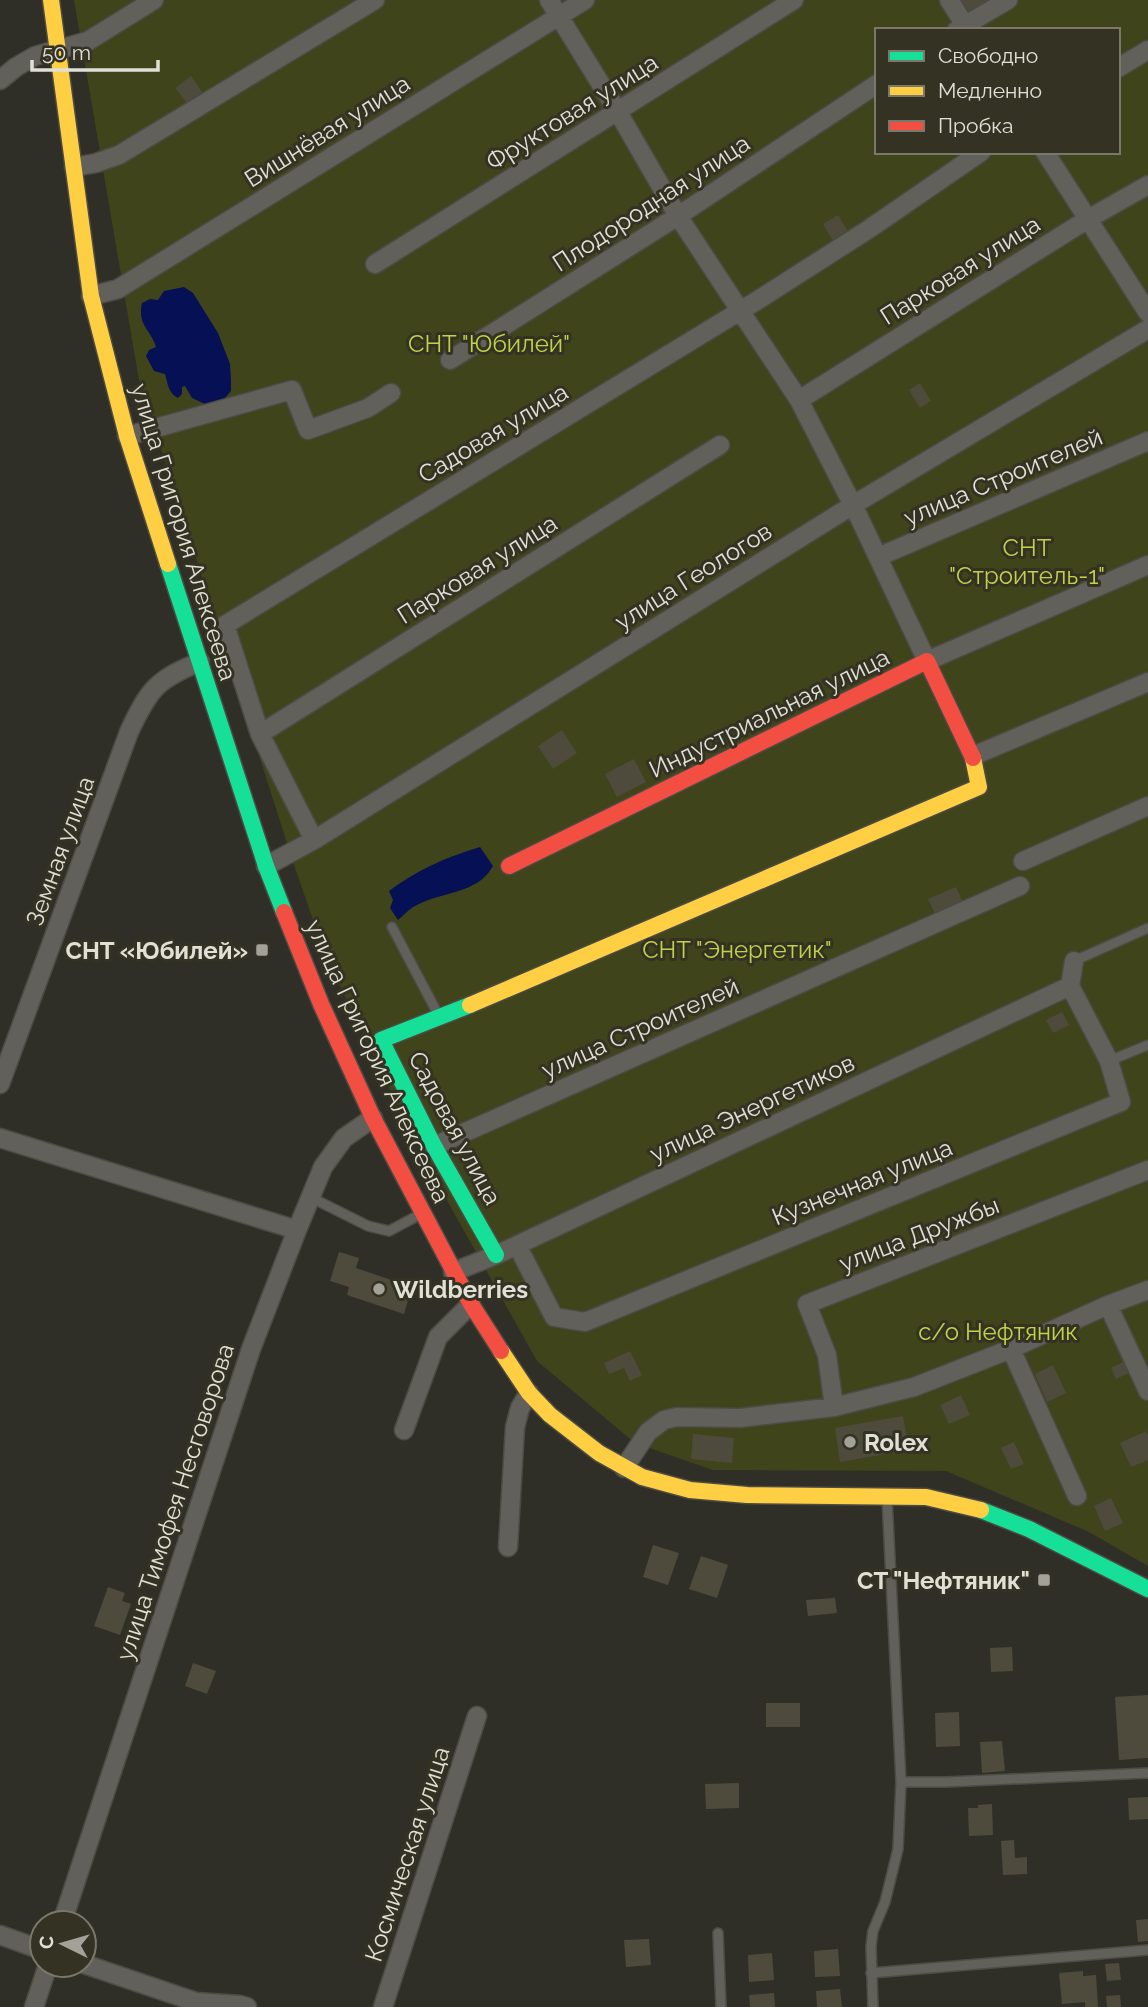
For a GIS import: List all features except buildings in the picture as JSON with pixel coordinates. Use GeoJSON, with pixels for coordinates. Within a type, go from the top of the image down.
{"type":"FeatureCollection","features":[{"type":"Feature","properties":{"kind":"street","name":"улица Григория Алексеева"},"geometry":{"type":"LineString","coordinates":[[51,0],[91,296],[127,436],[266,866],[321,1004],[373,1118],[471,1304],[529,1393],[576,1436],[599,1453],[642,1477],[668,1485],[718,1493],[926,1497],[982,1510],[1029,1529],[1148,1589]]}},
{"type":"Feature","properties":{"kind":"street"},"geometry":{"type":"LineString","coordinates":[[0,80],[35,56],[88,41],[154,0]]}},
{"type":"Feature","properties":{"kind":"street"},"geometry":{"type":"LineString","coordinates":[[74,167],[119,155],[375,0]]}},
{"type":"Feature","properties":{"kind":"street"},"geometry":{"type":"LineString","coordinates":[[549,0],[678,216],[799,400],[855,509],[927,662],[1148,565]]}},
{"type":"Feature","properties":{"kind":"street","name":"Вишнёвая улица"},"geometry":{"type":"LineString","coordinates":[[91,296],[118,289],[585,0]]}},
{"type":"Feature","properties":{"kind":"street","name":"Фруктовая улица"},"geometry":{"type":"LineString","coordinates":[[375,264],[794,0]]}},
{"type":"Feature","properties":{"kind":"street"},"geometry":{"type":"LineString","coordinates":[[949,0],[963,28],[1008,0]]}},
{"type":"Feature","properties":{"kind":"street"},"geometry":{"type":"LineString","coordinates":[[1120,67],[1148,50]]}},
{"type":"Feature","properties":{"kind":"street","name":"Плодородная улица"},"geometry":{"type":"LineString","coordinates":[[450,360],[678,216],[875,84]]}},
{"type":"Feature","properties":{"kind":"street","name":"Садовая улица"},"geometry":{"type":"LineString","coordinates":[[314,840],[260,734],[225,625],[740,310],[869,229],[978,154]]}},
{"type":"Feature","properties":{"kind":"street"},"geometry":{"type":"LineString","coordinates":[[1046,154],[1148,313]]}},
{"type":"Feature","properties":{"kind":"street","name":"Парковая улица"},"geometry":{"type":"LineString","coordinates":[[799,400],[1088,219],[1148,185]]}},
{"type":"Feature","properties":{"kind":"street","name":"улица Геологов"},"geometry":{"type":"LineString","coordinates":[[266,866],[314,840],[1148,329]]}},
{"type":"Feature","properties":{"kind":"street"},"geometry":{"type":"LineString","coordinates":[[127,436],[292,390],[308,430],[368,408],[391,394]]}},
{"type":"Feature","properties":{"kind":"street","name":"улица Строителей"},"geometry":{"type":"LineString","coordinates":[[878,558],[1148,441]]}},
{"type":"Feature","properties":{"kind":"street","name":"Парковая улица"},"geometry":{"type":"LineString","coordinates":[[260,734],[720,444]]}},
{"type":"Feature","properties":{"kind":"street","name":"Земная улица"},"geometry":{"type":"LineString","coordinates":[[0,1084],[140,708],[153,689],[174,672],[200,662]]}},
{"type":"Feature","properties":{"kind":"street","name":"Индустриальная улица"},"geometry":{"type":"LineString","coordinates":[[509,866],[927,662],[973,756],[979,787]]}},
{"type":"Feature","properties":{"kind":"street"},"geometry":{"type":"LineString","coordinates":[[973,756],[1148,682]]}},
{"type":"Feature","properties":{"kind":"street","name":"Садовая улица"},"geometry":{"type":"LineString","coordinates":[[496,1255],[434,1146],[381,1040],[440,1018],[979,787]]}},
{"type":"Feature","properties":{"kind":"street"},"geometry":{"type":"LineString","coordinates":[[1023,861],[1148,806]]}},
{"type":"Feature","properties":{"kind":"street","name":"улица Строителей"},"geometry":{"type":"LineString","coordinates":[[434,1146],[1020,886]]}},
{"type":"Feature","properties":{"kind":"street"},"geometry":{"type":"LineString","coordinates":[[1070,986],[1074,961]]}},
{"type":"Feature","properties":{"kind":"street","name":"Кузнечная улица"},"geometry":{"type":"LineString","coordinates":[[517,1245],[555,1317],[585,1322],[1121,1101],[1109,1061],[1070,986]]}},
{"type":"Feature","properties":{"kind":"street","name":"улица Энергетиков"},"geometry":{"type":"LineString","coordinates":[[453,1272],[496,1255],[1070,986]]}},
{"type":"Feature","properties":{"kind":"street","name":"улица Тимофея Несговорова"},"geometry":{"type":"LineString","coordinates":[[67,1909],[251,1349],[297,1230],[323,1167],[344,1138],[373,1118]]}},
{"type":"Feature","properties":{"kind":"street"},"geometry":{"type":"LineString","coordinates":[[0,1139],[297,1230]]}},
{"type":"Feature","properties":{"kind":"street","name":"улица Дружбы"},"geometry":{"type":"LineString","coordinates":[[834,1406],[827,1355],[807,1304],[1148,1170]]}},
{"type":"Feature","properties":{"kind":"street"},"geometry":{"type":"LineString","coordinates":[[624,1468],[648,1432],[664,1420],[677,1417],[740,1418],[834,1406],[914,1387],[1148,1290]]}},
{"type":"Feature","properties":{"kind":"street"},"geometry":{"type":"LineString","coordinates":[[404,1430],[438,1337],[471,1304]]}},
{"type":"Feature","properties":{"kind":"street"},"geometry":{"type":"LineString","coordinates":[[1108,1305],[1148,1391]]}},
{"type":"Feature","properties":{"kind":"street"},"geometry":{"type":"LineString","coordinates":[[1011,1349],[1077,1496]]}},
{"type":"Feature","properties":{"kind":"street"},"geometry":{"type":"LineString","coordinates":[[508,1547],[515,1427],[520,1408],[529,1393]]}},
{"type":"Feature","properties":{"kind":"street","name":"Космическая улица"},"geometry":{"type":"LineString","coordinates":[[383,2007],[477,1716]]}},
{"type":"Feature","properties":{"kind":"street"},"geometry":{"type":"LineString","coordinates":[[0,1935],[28,1945]]}},
{"type":"Feature","properties":{"kind":"street"},"geometry":{"type":"LineString","coordinates":[[98,1969],[196,2002],[247,2007]]}},
{"type":"Feature","properties":{"kind":"street"},"geometry":{"type":"LineString","coordinates":[[34,2007],[43,1979]]}},
{"type":"Feature","properties":{"kind":"lane"},"geometry":{"type":"LineString","coordinates":[[1020,886],[1023,861]]}},
{"type":"Feature","properties":{"kind":"lane"},"geometry":{"type":"LineString","coordinates":[[392,927],[440,1018]]}},
{"type":"Feature","properties":{"kind":"lane"},"geometry":{"type":"LineString","coordinates":[[1074,961],[1148,929]]}},
{"type":"Feature","properties":{"kind":"lane"},"geometry":{"type":"LineString","coordinates":[[1109,1061],[1148,1045]]}},
{"type":"Feature","properties":{"kind":"lane"},"geometry":{"type":"LineString","coordinates":[[310,1197],[368,1226],[390,1231],[423,1214]]}},
{"type":"Feature","properties":{"kind":"lane"},"geometry":{"type":"LineString","coordinates":[[873,2007],[871,1946],[898,1849],[901,1782],[887,1496]]}},
{"type":"Feature","properties":{"kind":"lane"},"geometry":{"type":"LineString","coordinates":[[901,1782],[946,1783],[1148,1773]]}},
{"type":"Feature","properties":{"kind":"lane"},"geometry":{"type":"LineString","coordinates":[[718,1933],[721,2007]]}},
{"type":"Feature","properties":{"kind":"lane"},"geometry":{"type":"LineString","coordinates":[[872,1973],[1148,1950]]}},
{"type":"Feature","properties":{"kind":"green space"},"geometry":{"type":"Polygon","coordinates":[[[74,0],[1148,0],[1148,1566],[1089,1532],[946,1471],[713,1470],[635,1443],[537,1361],[421,1154],[326,957],[139,380],[74,0]]]}},
{"type":"Feature","properties":{"kind":"shaded area"},"geometry":{"type":"Polygon","coordinates":[[[184,287],[193,293],[218,333],[230,364],[231,391],[214,405],[192,398],[185,386],[178,398],[172,394],[165,374],[154,371],[146,356],[149,350],[156,347],[141,317],[142,303],[150,299],[158,300],[164,291],[184,287]]]}},
{"type":"Feature","properties":{"kind":"shaded area"},"geometry":{"type":"Polygon","coordinates":[[[480,847],[493,866],[486,875],[468,887],[415,906],[398,920],[390,908],[393,900],[389,891],[432,865],[480,847]]]}},
{"type":"Feature","properties":{"kind":"traffic: fast"},"geometry":{"type":"LineString","coordinates":[[168,564],[266,866],[284,912]]}},
{"type":"Feature","properties":{"kind":"traffic: fast"},"geometry":{"type":"LineString","coordinates":[[470,1005],[381,1040],[434,1146],[496,1255]]}},
{"type":"Feature","properties":{"kind":"traffic: fast"},"geometry":{"type":"LineString","coordinates":[[981,1510],[1029,1529],[1148,1589]]}},
{"type":"Feature","properties":{"kind":"traffic: slow"},"geometry":{"type":"LineString","coordinates":[[51,0],[91,296],[127,436],[168,564]]}},
{"type":"Feature","properties":{"kind":"traffic: slow"},"geometry":{"type":"LineString","coordinates":[[470,1005],[979,787],[973,758]]}},
{"type":"Feature","properties":{"kind":"traffic: slow"},"geometry":{"type":"LineString","coordinates":[[501,1351],[529,1393],[550,1415],[599,1453],[642,1477],[690,1490],[747,1495],[926,1497],[981,1510]]}},
{"type":"Feature","properties":{"kind":"traffic: jam"},"geometry":{"type":"LineString","coordinates":[[509,866],[927,661],[973,758]]}},
{"type":"Feature","properties":{"kind":"traffic: jam"},"geometry":{"type":"LineString","coordinates":[[284,912],[321,1004],[373,1118],[471,1304],[501,1351]]}},
{"type":"Feature","properties":{"kind":"place","name":"СНТ «Юбилей»"},"geometry":{"type":"Point","coordinates":[262,950]}},
{"type":"Feature","properties":{"kind":"place","name":"Wildberries"},"geometry":{"type":"Point","coordinates":[379,1289]}},
{"type":"Feature","properties":{"kind":"place","name":"Rolex"},"geometry":{"type":"Point","coordinates":[850,1442]}},
{"type":"Feature","properties":{"kind":"place","name":"СТ \"Нефтяник\""},"geometry":{"type":"Point","coordinates":[1044,1580]}},
{"type":"Feature","properties":{"kind":"park label","name":"СНТ \"Юбилей\""},"geometry":{"type":"Point","coordinates":[489,343]}},
{"type":"Feature","properties":{"kind":"park label","name":"СНТ \"Строитель-1\""},"geometry":{"type":"Point","coordinates":[1027,561]}},
{"type":"Feature","properties":{"kind":"park label","name":"СНТ \"Энергетик\""},"geometry":{"type":"Point","coordinates":[737,949]}},
{"type":"Feature","properties":{"kind":"park label","name":"с/о Нефтяник"},"geometry":{"type":"Point","coordinates":[998,1331]}}]}
